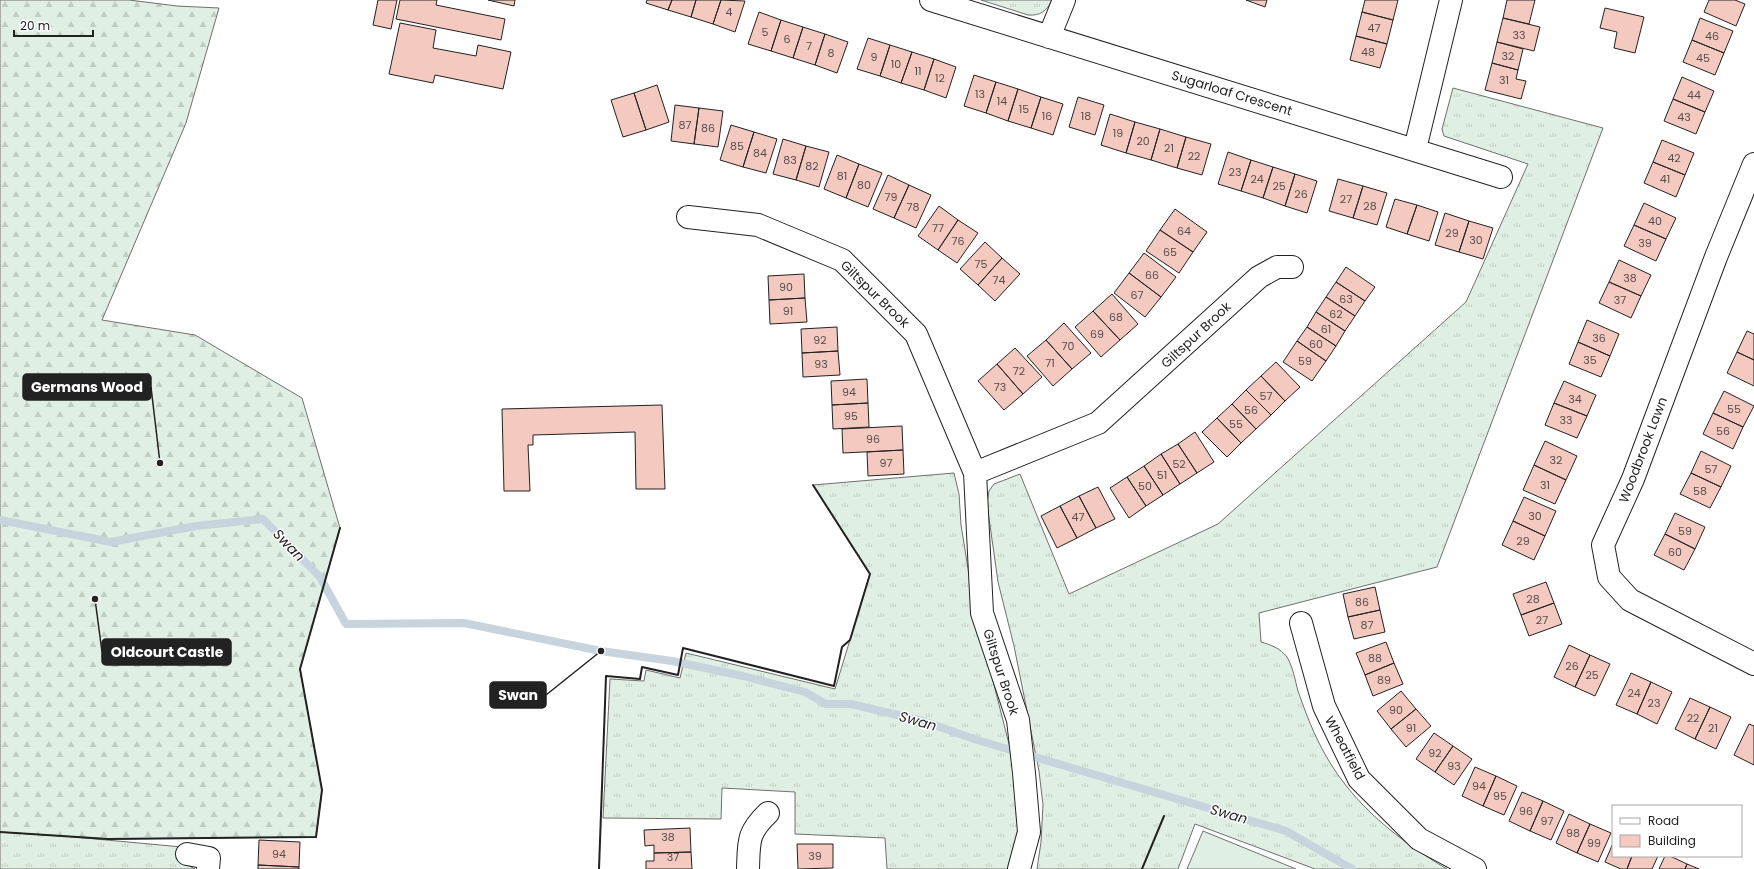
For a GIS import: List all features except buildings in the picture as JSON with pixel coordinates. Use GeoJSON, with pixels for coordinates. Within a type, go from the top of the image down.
{"type":"FeatureCollection","features":[{"type":"Feature","properties":{"kind":"street","name":"Sugarloaf Crescent"},"geometry":{"type":"LineString","coordinates":[[931,0],[1415,149],[1501,177]]}},
{"type":"Feature","properties":{"kind":"street"},"geometry":{"type":"LineString","coordinates":[[1050,37],[1064,0]]}},
{"type":"Feature","properties":{"kind":"street"},"geometry":{"type":"LineString","coordinates":[[1415,149],[1451,0]]}},
{"type":"Feature","properties":{"kind":"street","name":"Woodbrook Lawn"},"geometry":{"type":"LineString","coordinates":[[1754,164],[1716,257],[1633,479],[1603,545],[1609,577],[1630,600],[1754,664]]}},
{"type":"Feature","properties":{"kind":"street","name":"Giltspur Brook"},"geometry":{"type":"LineString","coordinates":[[688,217],[758,225],[842,260],[916,334],[974,473],[982,613],[1018,720],[1029,832],[1019,869]]}},
{"type":"Feature","properties":{"kind":"street","name":"Giltspur Brook"},"geometry":{"type":"LineString","coordinates":[[974,473],[1098,423],[1259,277],[1277,267],[1292,267]]}},
{"type":"Feature","properties":{"kind":"street","name":"Wheatfield"},"geometry":{"type":"LineString","coordinates":[[1301,623],[1324,706],[1359,779],[1419,839],[1475,869]]}},
{"type":"Feature","properties":{"kind":"street"},"geometry":{"type":"LineString","coordinates":[[748,869],[749,841],[755,825],[768,813]]}},
{"type":"Feature","properties":{"kind":"street"},"geometry":{"type":"LineString","coordinates":[[188,854],[209,858],[208,869]]}},
{"type":"Feature","properties":{"kind":"green space"},"geometry":{"type":"Polygon","coordinates":[[[0,0],[129,0],[177,6],[219,8],[186,123],[102,320],[195,335],[302,398],[340,528],[300,669],[322,790],[316,837],[108,839],[0,832],[0,0]]]}},
{"type":"Feature","properties":{"kind":"green space"},"geometry":{"type":"Polygon","coordinates":[[[981,0],[1052,0],[1048,7],[1040,14],[1028,15],[981,0]]]}},
{"type":"Feature","properties":{"kind":"green space"},"geometry":{"type":"Polygon","coordinates":[[[1453,88],[1603,128],[1437,567],[1259,613],[1261,642],[1278,649],[1287,657],[1310,724],[1337,774],[1364,806],[1379,820],[1411,846],[1447,869],[1315,869],[1195,824],[1178,869],[1037,869],[1041,842],[1043,805],[1039,771],[1014,646],[998,582],[987,504],[989,491],[994,484],[1020,474],[1069,594],[1218,524],[1466,302],[1528,164],[1444,136],[1442,129],[1453,88]]]}},
{"type":"Feature","properties":{"kind":"green space"},"geometry":{"type":"Polygon","coordinates":[[[954,473],[959,494],[961,525],[974,606],[1012,756],[1019,792],[1018,843],[1011,869],[887,869],[885,838],[795,834],[795,792],[722,788],[721,819],[603,818],[610,679],[644,681],[646,670],[680,678],[686,653],[835,689],[870,574],[813,485],[954,473]]]}},
{"type":"Feature","properties":{"kind":"green space"},"geometry":{"type":"Polygon","coordinates":[[[9,831],[182,847],[184,863],[195,869],[0,869],[0,832],[9,831]]]}},
{"type":"Feature","properties":{"kind":"green space"},"geometry":{"type":"Polygon","coordinates":[[[1203,831],[1296,869],[1187,869],[1203,831]]]}},
{"type":"Feature","properties":{"kind":"waterway","name":"Swan"},"geometry":{"type":"LineString","coordinates":[[0,520],[111,542],[196,526],[263,519],[320,577],[346,624],[464,623],[601,651],[672,661],[743,676],[805,692],[826,704],[851,704],[923,721],[977,740],[1286,831],[1352,869]]}},
{"type":"Feature","properties":{"kind":"wall"},"geometry":{"type":"LineString","coordinates":[[599,869],[606,676],[640,679],[642,667],[678,675],[683,648],[834,686],[842,647],[850,640],[870,574],[813,485]]}},
{"type":"Feature","properties":{"kind":"wall"},"geometry":{"type":"LineString","coordinates":[[0,832],[108,839],[316,837],[322,790],[300,669],[340,528]]}},
{"type":"Feature","properties":{"kind":"wall"},"geometry":{"type":"LineString","coordinates":[[1142,869],[1164,816]]}},
{"type":"Feature","properties":{"kind":"place","name":"Germans Wood"},"geometry":{"type":"Point","coordinates":[160,463]}},
{"type":"Feature","properties":{"kind":"place","name":"Oldcourt Castle"},"geometry":{"type":"Point","coordinates":[95,599]}},
{"type":"Feature","properties":{"kind":"place","name":"Swan"},"geometry":{"type":"Point","coordinates":[601,651]}}]}
